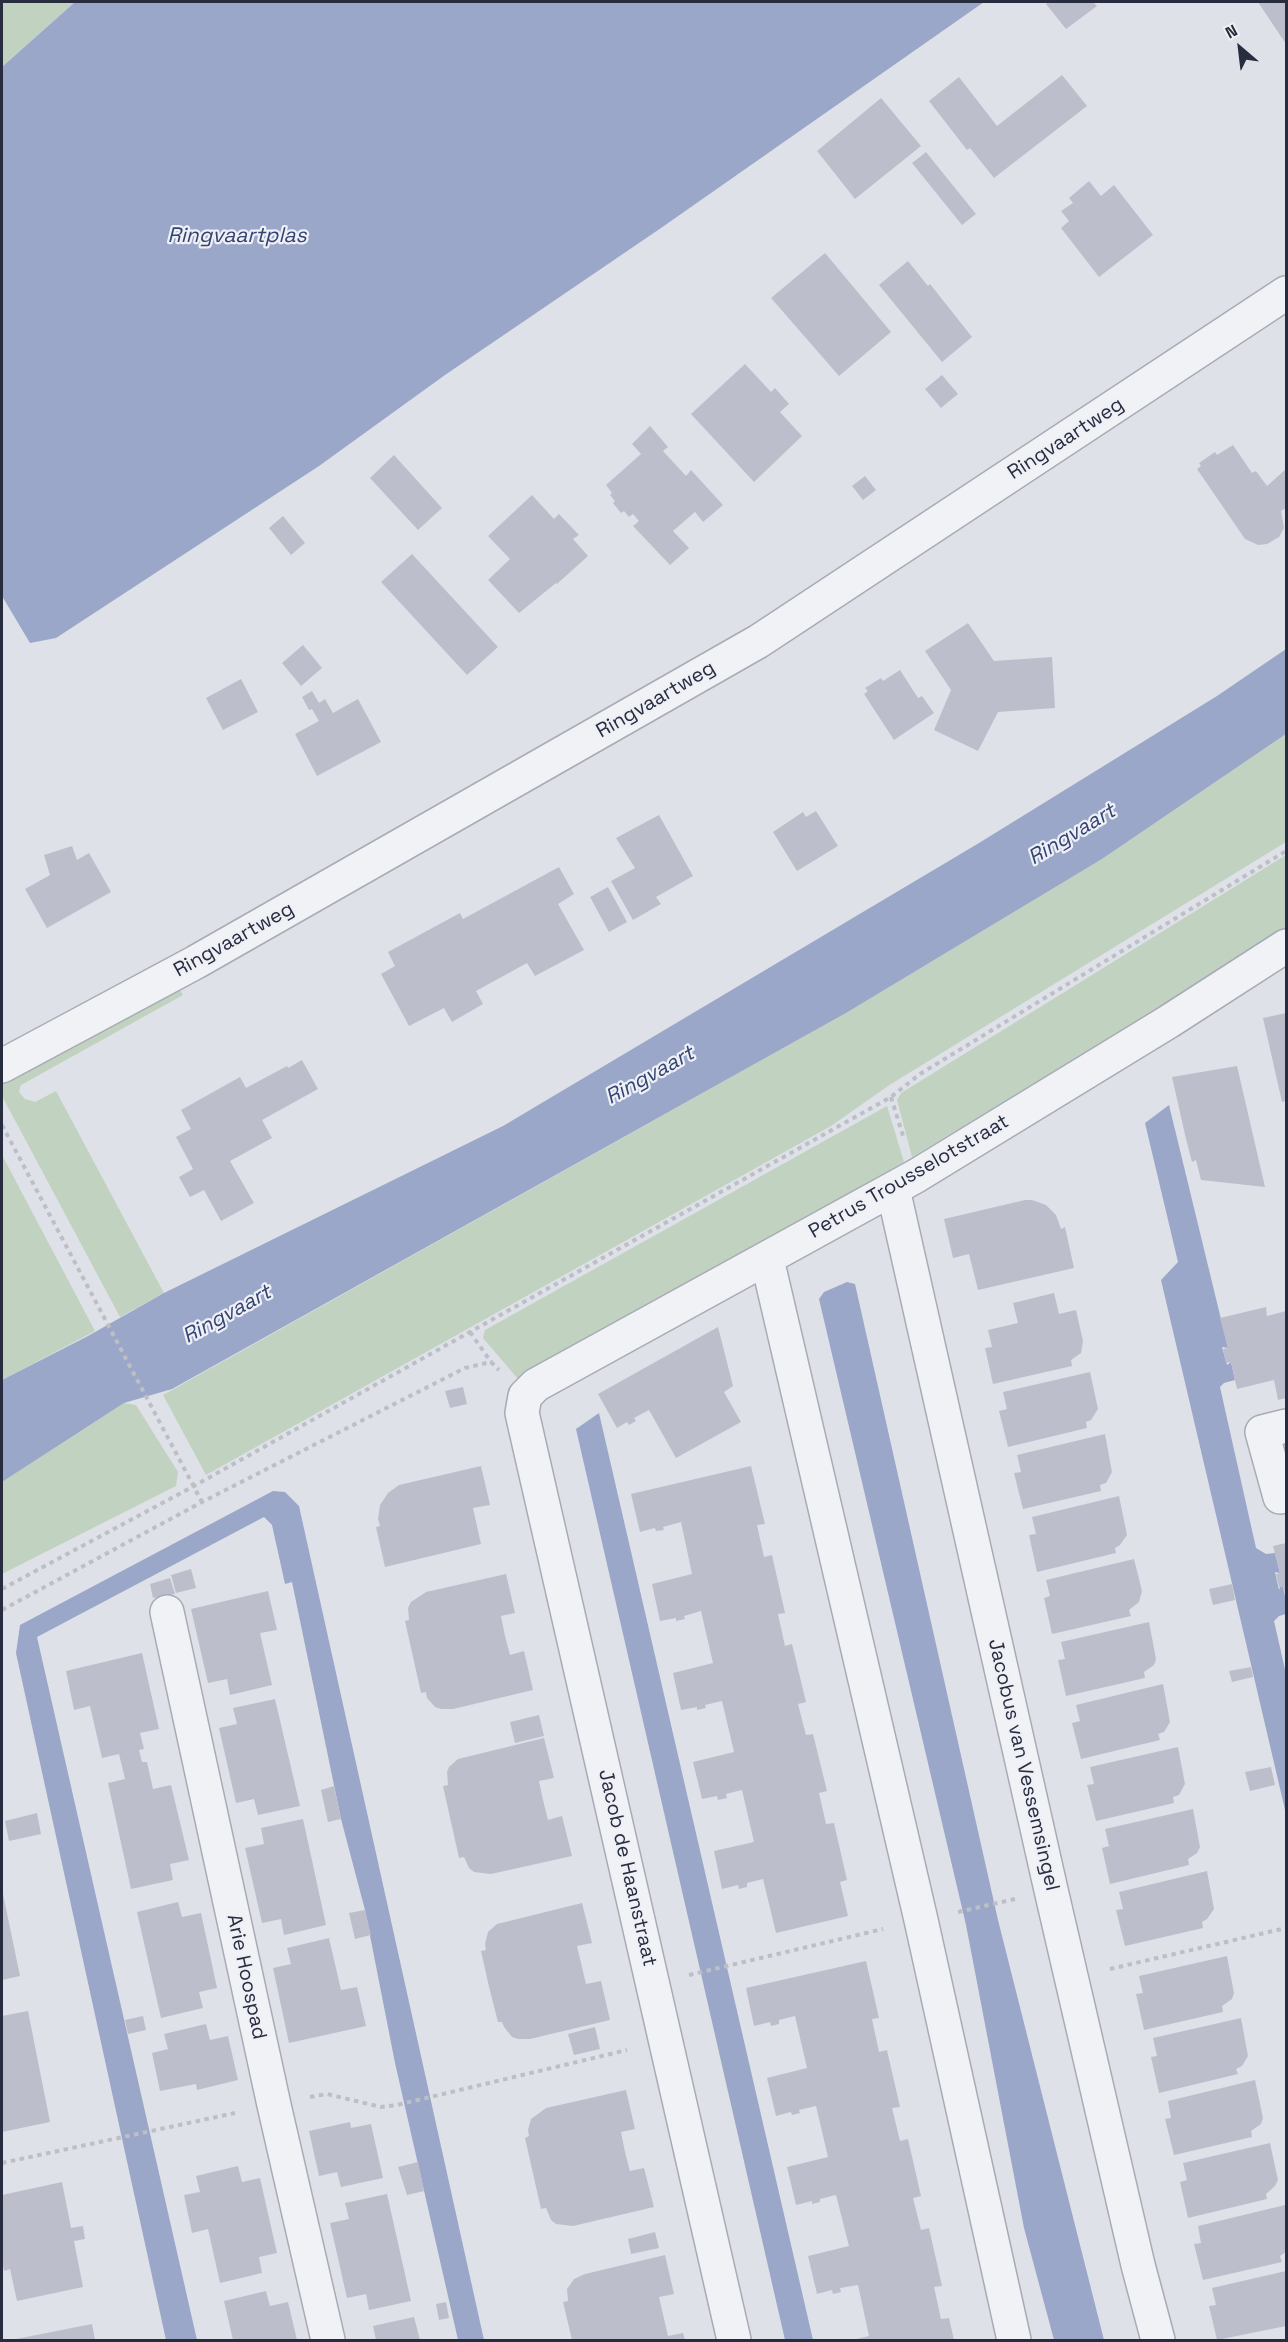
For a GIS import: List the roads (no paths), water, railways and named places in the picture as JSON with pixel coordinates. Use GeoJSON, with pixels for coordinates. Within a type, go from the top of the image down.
{"type":"FeatureCollection","features":[{"type":"Feature","properties":{"kind":"street","name":"Ringvaartweg"},"geometry":{"type":"LineString","coordinates":[[2,1066],[206,956],[759,641],[1287,293]]}},
{"type":"Feature","properties":{"kind":"street","name":"Petrus Trousselotstraat"},"geometry":{"type":"LineString","coordinates":[[525,1395],[536,1385],[893,1188],[1168,1022],[1287,946]]}},
{"type":"Feature","properties":{"kind":"street","name":"Jacobus van Vessemsingel"},"geometry":{"type":"LineString","coordinates":[[893,1188],[1071,1978],[1138,2265],[1158,2340]]}},
{"type":"Feature","properties":{"kind":"street"},"geometry":{"type":"LineString","coordinates":[[767,1259],[921,1920],[1014,2340]]}},
{"type":"Feature","properties":{"kind":"street","name":"Jacob de Haanstraat"},"geometry":{"type":"LineString","coordinates":[[525,1395],[522,1413],[734,2340]]}},
{"type":"Feature","properties":{"kind":"street"},"geometry":{"type":"LineString","coordinates":[[1287,1426],[1262,1432],[1280,1497],[1287,1496]]}},
{"type":"Feature","properties":{"kind":"street","name":"Arie Hoospad"},"geometry":{"type":"LineString","coordinates":[[168,1612],[274,2105],[328,2340]]}},
{"type":"Feature","properties":{"kind":"water","name":"Ringvaartplas"},"geometry":{"type":"Polygon","coordinates":[[[75,2],[984,2],[661,228],[445,375],[319,466],[56,638],[30,643],[2,596],[2,67],[75,2]]]}},
{"type":"Feature","properties":{"kind":"water","name":"Ringvaart"},"geometry":{"type":"Polygon","coordinates":[[[1286,649],[1286,734],[1102,859],[846,1013],[172,1389],[124,1403],[2,1482],[2,1380],[88,1336],[164,1293],[503,1126],[979,843],[1217,696],[1286,649]]]}},
{"type":"Feature","properties":{"kind":"water"},"geometry":{"type":"Polygon","coordinates":[[[1169,1105],[1228,1348],[1222,1347],[1227,1365],[1231,1362],[1235,1380],[1224,1383],[1220,1387],[1256,1548],[1266,1554],[1275,1553],[1280,1573],[1275,1572],[1279,1590],[1283,1587],[1286,1600],[1286,1614],[1274,1621],[1286,1674],[1286,1814],[1161,1280],[1178,1262],[1145,1123],[1169,1105]]]}},
{"type":"Feature","properties":{"kind":"water"},"geometry":{"type":"Polygon","coordinates":[[[847,1282],[855,1284],[998,1920],[1104,2340],[1054,2340],[1024,2228],[966,1925],[819,1299],[824,1292],[847,1282]]]}},
{"type":"Feature","properties":{"kind":"water"},"geometry":{"type":"Polygon","coordinates":[[[599,1413],[813,2340],[785,2340],[576,1429],[599,1413]]]}},
{"type":"Feature","properties":{"kind":"water"},"geometry":{"type":"Polygon","coordinates":[[[273,1491],[285,1492],[299,1506],[484,2340],[458,2340],[395,2063],[365,1910],[341,1819],[292,1582],[285,1584],[272,1525],[264,1517],[37,1637],[197,2340],[166,2340],[16,1653],[20,1625],[273,1491]]]}}]}
